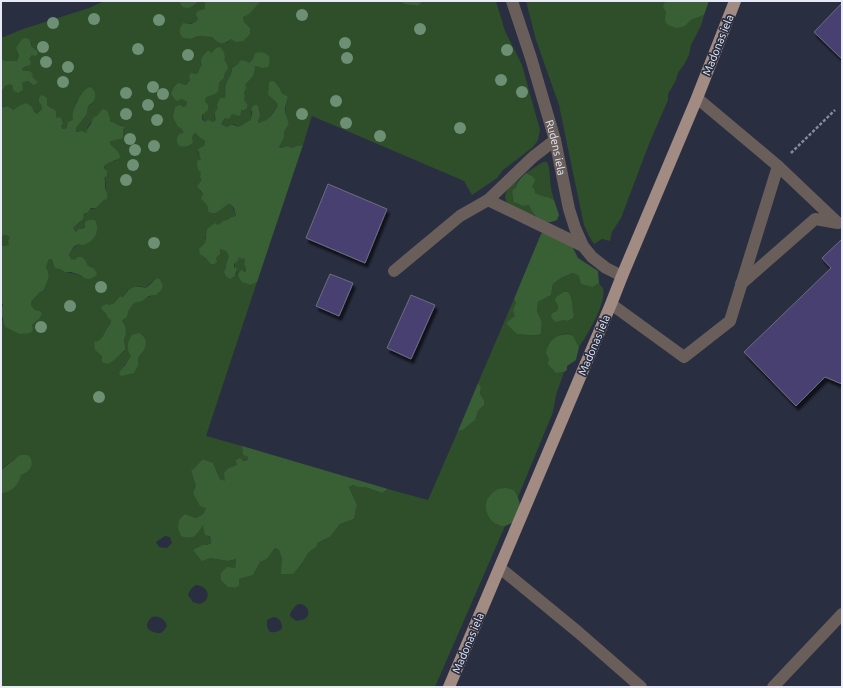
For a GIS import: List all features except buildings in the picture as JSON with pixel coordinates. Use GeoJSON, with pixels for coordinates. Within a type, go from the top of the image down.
{"type":"FeatureCollection","features":[{"type":"Feature","properties":{"kind":"main road","name":"Madonas iela"},"geometry":{"type":"LineString","coordinates":[[449,687],[611,304],[736,1]]}},
{"type":"Feature","properties":{"kind":"street","name":"Rudens iela"},"geometry":{"type":"LineString","coordinates":[[512,1],[531,58],[555,140],[574,228],[587,252],[598,262],[622,276]]}},
{"type":"Feature","properties":{"kind":"street"},"geometry":{"type":"LineString","coordinates":[[697,98],[778,166],[838,223],[815,219],[741,284]]}},
{"type":"Feature","properties":{"kind":"street"},"geometry":{"type":"LineString","coordinates":[[394,271],[460,216],[488,200],[528,162],[555,140]]}},
{"type":"Feature","properties":{"kind":"street"},"geometry":{"type":"LineString","coordinates":[[611,304],[684,357],[730,321],[778,166]]}},
{"type":"Feature","properties":{"kind":"street"},"geometry":{"type":"LineString","coordinates":[[488,200],[583,246]]}},
{"type":"Feature","properties":{"kind":"street"},"geometry":{"type":"LineString","coordinates":[[500,568],[642,687]]}},
{"type":"Feature","properties":{"kind":"street"},"geometry":{"type":"LineString","coordinates":[[773,687],[842,614]]}},
{"type":"Feature","properties":{"kind":"path"},"geometry":{"type":"LineString","coordinates":[[778,166],[835,110]]}},
{"type":"Feature","properties":{"kind":"green space"},"geometry":{"type":"Polygon","coordinates":[[[104,1],[179,1],[182,7],[194,6],[199,1],[205,3],[205,10],[195,22],[188,24],[197,36],[212,37],[215,40],[227,43],[250,28],[244,22],[243,17],[261,1],[400,1],[407,5],[418,6],[423,1],[496,1],[505,31],[522,65],[540,130],[538,140],[533,147],[503,170],[497,178],[472,195],[464,181],[312,116],[303,145],[292,148],[287,146],[281,148],[279,147],[284,138],[284,132],[289,124],[286,112],[288,100],[277,85],[269,83],[268,90],[278,106],[267,119],[260,123],[258,120],[260,109],[251,111],[252,116],[250,120],[238,127],[234,124],[227,127],[221,124],[225,118],[241,109],[245,95],[245,84],[255,66],[257,67],[253,59],[249,63],[238,64],[232,68],[225,86],[226,96],[214,116],[216,120],[213,122],[205,122],[203,119],[203,106],[206,96],[214,94],[219,86],[219,83],[224,78],[225,73],[212,53],[207,51],[204,54],[201,61],[202,65],[198,73],[195,74],[186,85],[176,84],[171,94],[175,100],[181,99],[187,102],[186,106],[175,107],[174,120],[178,127],[182,130],[183,134],[192,139],[193,135],[197,133],[205,142],[204,146],[198,152],[201,157],[202,180],[200,191],[206,201],[208,212],[218,212],[230,204],[236,216],[223,221],[205,237],[206,258],[210,264],[216,258],[220,249],[226,251],[228,258],[224,274],[227,277],[233,277],[237,272],[235,267],[236,261],[239,257],[246,258],[244,262],[246,270],[238,276],[251,285],[257,282],[206,436],[242,446],[243,455],[248,457],[248,460],[228,468],[225,482],[220,479],[213,463],[203,459],[191,471],[206,508],[203,514],[196,518],[185,514],[202,525],[208,532],[211,543],[207,545],[210,558],[228,561],[236,559],[235,568],[228,587],[235,588],[239,586],[239,579],[253,575],[260,562],[267,559],[275,548],[279,550],[282,559],[299,567],[308,553],[317,546],[317,543],[330,537],[340,524],[354,519],[357,505],[349,487],[353,485],[365,487],[382,493],[388,489],[428,500],[458,431],[463,430],[475,420],[478,411],[484,405],[484,400],[480,394],[481,387],[478,383],[514,299],[516,303],[515,316],[508,321],[517,334],[535,335],[541,334],[542,322],[537,311],[538,302],[551,295],[553,284],[561,278],[573,273],[593,287],[599,283],[603,288],[602,302],[599,310],[579,347],[571,335],[568,334],[552,340],[549,359],[556,373],[564,372],[556,395],[553,412],[518,497],[514,490],[507,488],[499,489],[496,525],[505,526],[435,687],[1,687],[1,493],[25,473],[15,458],[1,470],[1,318],[5,327],[13,330],[31,327],[39,319],[40,311],[35,310],[31,305],[31,302],[44,290],[49,276],[46,267],[49,259],[52,259],[62,270],[77,274],[84,278],[92,267],[71,259],[69,255],[77,245],[80,245],[96,233],[97,224],[95,220],[92,219],[82,229],[76,232],[73,228],[79,223],[87,211],[96,208],[104,200],[106,182],[104,178],[105,165],[119,159],[117,150],[110,144],[110,140],[118,140],[123,133],[124,128],[122,125],[118,125],[97,116],[88,126],[86,134],[78,132],[76,128],[87,114],[88,106],[92,104],[82,93],[76,102],[73,112],[73,120],[67,128],[63,129],[61,126],[63,124],[56,116],[56,111],[47,105],[41,104],[42,109],[35,114],[35,111],[19,106],[13,110],[4,106],[1,108],[1,90],[3,90],[5,86],[10,83],[13,86],[28,81],[37,82],[22,69],[26,66],[36,50],[32,47],[31,43],[19,55],[17,61],[5,61],[1,58],[1,38],[23,29],[89,8],[104,1]],[[159,278],[149,284],[146,288],[139,286],[127,291],[123,297],[120,296],[114,303],[109,305],[107,313],[111,320],[110,323],[101,339],[95,342],[102,356],[103,362],[107,364],[125,351],[122,321],[127,317],[129,310],[134,303],[156,295],[163,286],[159,278]],[[558,305],[557,311],[552,313],[555,322],[570,320],[574,316],[572,311],[573,307],[558,305]],[[143,352],[131,356],[129,361],[123,366],[138,365],[138,358],[143,352]],[[165,536],[156,542],[159,547],[167,548],[172,543],[170,537],[165,536]],[[198,585],[193,587],[188,595],[193,602],[200,604],[204,602],[208,595],[206,590],[198,585]],[[298,604],[291,611],[290,616],[296,621],[302,620],[308,616],[306,606],[301,604],[298,604]],[[152,617],[148,621],[148,628],[156,633],[162,632],[167,626],[165,621],[159,617],[152,617]],[[273,617],[267,620],[267,627],[270,632],[275,632],[282,628],[282,624],[277,618],[273,617]]]}},
{"type":"Feature","properties":{"kind":"green space"},"geometry":{"type":"Polygon","coordinates":[[[179,1],[199,1],[193,6],[187,8],[182,7],[179,1]]]}},
{"type":"Feature","properties":{"kind":"green space"},"geometry":{"type":"Polygon","coordinates":[[[201,1],[261,1],[249,14],[243,17],[244,22],[250,28],[250,34],[243,41],[236,42],[231,39],[226,43],[219,43],[212,37],[197,36],[190,39],[183,38],[180,34],[180,28],[183,23],[192,24],[198,19],[196,14],[198,11],[205,9],[205,3],[201,1]]]}},
{"type":"Feature","properties":{"kind":"green space"},"geometry":{"type":"Polygon","coordinates":[[[400,1],[423,1],[418,6],[407,5],[400,1]]]}},
{"type":"Feature","properties":{"kind":"green space"},"geometry":{"type":"Polygon","coordinates":[[[526,1],[667,1],[664,3],[685,26],[691,20],[704,15],[701,26],[691,45],[689,55],[668,94],[668,100],[649,144],[621,218],[612,232],[610,241],[602,239],[594,244],[584,225],[559,105],[536,40],[526,1]]]}},
{"type":"Feature","properties":{"kind":"green space"},"geometry":{"type":"Polygon","coordinates":[[[667,1],[709,1],[704,15],[691,20],[685,26],[677,28],[668,25],[665,21],[666,11],[663,8],[664,3],[667,1]]]}},
{"type":"Feature","properties":{"kind":"green space"},"geometry":{"type":"Polygon","coordinates":[[[22,39],[29,39],[32,47],[38,53],[36,56],[32,55],[29,59],[31,62],[30,65],[22,69],[24,71],[31,72],[33,75],[32,77],[38,82],[34,85],[28,81],[22,83],[23,90],[18,93],[13,90],[13,86],[10,84],[1,90],[1,58],[5,61],[17,61],[19,55],[16,48],[22,39]]]}},
{"type":"Feature","properties":{"kind":"green space"},"geometry":{"type":"Polygon","coordinates":[[[220,47],[224,52],[224,60],[228,69],[224,78],[219,83],[218,91],[215,94],[206,97],[205,102],[208,105],[208,110],[202,115],[202,119],[205,122],[208,120],[213,122],[216,120],[215,114],[218,108],[217,105],[220,98],[225,98],[225,86],[231,75],[232,68],[241,60],[249,63],[253,59],[255,53],[262,52],[268,55],[270,60],[268,67],[263,68],[255,66],[252,76],[245,84],[246,88],[244,100],[247,104],[247,108],[241,110],[240,116],[232,114],[229,119],[225,118],[221,124],[227,127],[230,125],[235,125],[238,127],[250,120],[252,116],[251,109],[254,105],[257,105],[259,111],[259,123],[269,118],[278,106],[271,96],[268,95],[269,82],[272,81],[275,82],[284,95],[287,96],[285,114],[289,124],[284,132],[284,138],[279,147],[281,148],[287,146],[292,148],[303,145],[257,282],[251,285],[242,282],[238,276],[240,271],[242,270],[245,272],[246,270],[244,265],[245,258],[242,259],[239,257],[238,261],[234,264],[234,267],[237,269],[235,276],[230,279],[224,272],[228,258],[226,251],[220,249],[220,254],[216,258],[217,262],[214,264],[210,264],[206,258],[200,254],[199,249],[205,243],[207,229],[215,223],[218,225],[231,217],[236,216],[234,208],[230,204],[218,212],[208,212],[207,205],[201,199],[203,194],[197,186],[202,180],[200,177],[201,172],[198,170],[197,163],[198,160],[201,160],[198,149],[204,146],[205,142],[196,133],[193,135],[193,142],[190,145],[179,146],[177,138],[179,134],[183,133],[178,127],[173,116],[175,107],[180,105],[183,107],[186,106],[187,102],[181,99],[177,101],[175,100],[171,94],[174,87],[179,83],[186,85],[190,80],[189,76],[191,73],[198,73],[202,65],[201,59],[204,54],[207,51],[212,53],[216,48],[220,47]]]}},
{"type":"Feature","properties":{"kind":"green space"},"geometry":{"type":"Polygon","coordinates":[[[90,87],[93,89],[95,97],[93,102],[88,106],[87,114],[76,128],[77,132],[82,131],[86,133],[93,118],[103,109],[108,112],[110,122],[124,127],[123,137],[121,139],[110,141],[110,144],[117,150],[120,156],[119,159],[105,165],[104,168],[107,171],[107,175],[104,178],[107,199],[96,208],[91,208],[84,214],[83,219],[73,228],[76,232],[85,227],[85,222],[95,220],[97,224],[97,232],[93,239],[87,244],[78,245],[73,248],[69,255],[71,259],[75,260],[78,257],[82,257],[86,261],[87,265],[93,268],[97,274],[89,279],[84,278],[80,275],[55,268],[52,259],[49,259],[46,267],[49,276],[44,290],[31,302],[31,305],[35,310],[40,311],[42,314],[32,325],[33,330],[30,333],[20,334],[5,327],[2,313],[3,304],[1,303],[1,246],[9,245],[8,241],[10,237],[6,235],[1,236],[1,108],[7,107],[13,110],[26,103],[31,106],[36,114],[42,109],[39,98],[41,95],[44,96],[47,98],[47,105],[56,111],[57,118],[60,117],[62,120],[63,124],[61,126],[63,129],[67,128],[68,122],[73,120],[75,106],[81,94],[90,87]]]}},
{"type":"Feature","properties":{"kind":"green space"},"geometry":{"type":"Polygon","coordinates":[[[543,162],[547,162],[549,167],[551,189],[554,200],[535,193],[533,189],[532,176],[526,173],[543,162]]]}},
{"type":"Feature","properties":{"kind":"green space"},"geometry":{"type":"Polygon","coordinates":[[[526,173],[532,176],[535,180],[532,187],[535,193],[554,200],[559,215],[557,220],[547,222],[540,220],[536,217],[529,205],[523,206],[514,202],[512,193],[513,190],[516,188],[518,181],[526,173]]]}},
{"type":"Feature","properties":{"kind":"green space"},"geometry":{"type":"Polygon","coordinates":[[[518,180],[516,188],[512,193],[515,202],[520,205],[529,205],[535,217],[507,203],[505,199],[506,192],[518,180]]]}},
{"type":"Feature","properties":{"kind":"green space"},"geometry":{"type":"Polygon","coordinates":[[[546,231],[571,244],[578,258],[598,271],[599,283],[593,287],[581,284],[579,276],[573,273],[561,278],[553,284],[551,295],[538,302],[537,311],[542,322],[541,334],[517,334],[507,324],[508,321],[515,316],[513,310],[516,303],[514,299],[541,234],[546,231]]]}},
{"type":"Feature","properties":{"kind":"green space"},"geometry":{"type":"Polygon","coordinates":[[[6,235],[11,237],[9,245],[1,246],[1,236],[6,235]]]}},
{"type":"Feature","properties":{"kind":"green space"},"geometry":{"type":"Polygon","coordinates":[[[159,278],[163,286],[161,290],[156,295],[149,296],[142,301],[134,303],[129,310],[127,317],[122,321],[125,326],[126,334],[124,339],[125,350],[113,361],[107,364],[102,362],[102,356],[95,350],[94,342],[102,338],[111,320],[101,307],[106,304],[109,305],[114,303],[120,296],[123,297],[128,291],[135,287],[146,288],[159,278]]]}},
{"type":"Feature","properties":{"kind":"green space"},"geometry":{"type":"Polygon","coordinates":[[[564,292],[568,292],[571,296],[574,316],[572,319],[567,321],[564,320],[555,322],[551,317],[552,313],[557,311],[558,305],[555,301],[556,297],[564,292]]]}},
{"type":"Feature","properties":{"kind":"green space"},"geometry":{"type":"Polygon","coordinates":[[[139,333],[145,339],[146,345],[138,358],[138,365],[134,373],[121,376],[119,373],[131,356],[128,348],[129,340],[132,335],[139,333]]]}},
{"type":"Feature","properties":{"kind":"green space"},"geometry":{"type":"Polygon","coordinates":[[[568,334],[573,336],[579,347],[576,360],[567,366],[567,370],[564,372],[556,373],[548,364],[549,359],[546,353],[547,348],[556,337],[568,334]]]}},
{"type":"Feature","properties":{"kind":"green space"},"geometry":{"type":"Polygon","coordinates":[[[478,383],[481,387],[480,394],[484,400],[484,405],[478,411],[475,420],[463,430],[458,431],[478,383]]]}},
{"type":"Feature","properties":{"kind":"green space"},"geometry":{"type":"Polygon","coordinates":[[[242,446],[388,489],[382,493],[365,487],[353,485],[349,487],[357,505],[354,519],[340,524],[330,537],[317,543],[317,546],[308,553],[293,574],[281,574],[282,559],[279,550],[275,548],[267,559],[260,562],[253,575],[239,579],[239,586],[235,588],[228,587],[221,580],[221,573],[227,567],[235,568],[236,559],[228,561],[210,558],[202,561],[193,550],[211,543],[210,536],[205,535],[203,525],[194,536],[189,538],[181,536],[178,528],[179,520],[185,514],[196,518],[203,514],[206,508],[200,506],[193,493],[196,486],[191,471],[203,459],[213,463],[220,479],[225,481],[224,473],[228,468],[237,465],[236,460],[240,458],[243,461],[248,460],[248,457],[243,455],[242,446]]]}},
{"type":"Feature","properties":{"kind":"green space"},"geometry":{"type":"Polygon","coordinates":[[[20,455],[27,455],[30,457],[32,463],[31,467],[26,473],[21,475],[19,481],[14,487],[9,491],[1,493],[1,470],[20,455]]]}},
{"type":"Feature","properties":{"kind":"green space"},"geometry":{"type":"Polygon","coordinates":[[[507,488],[514,490],[519,499],[520,506],[514,522],[501,526],[493,522],[487,514],[486,504],[490,495],[495,491],[507,488]]]}}]}
